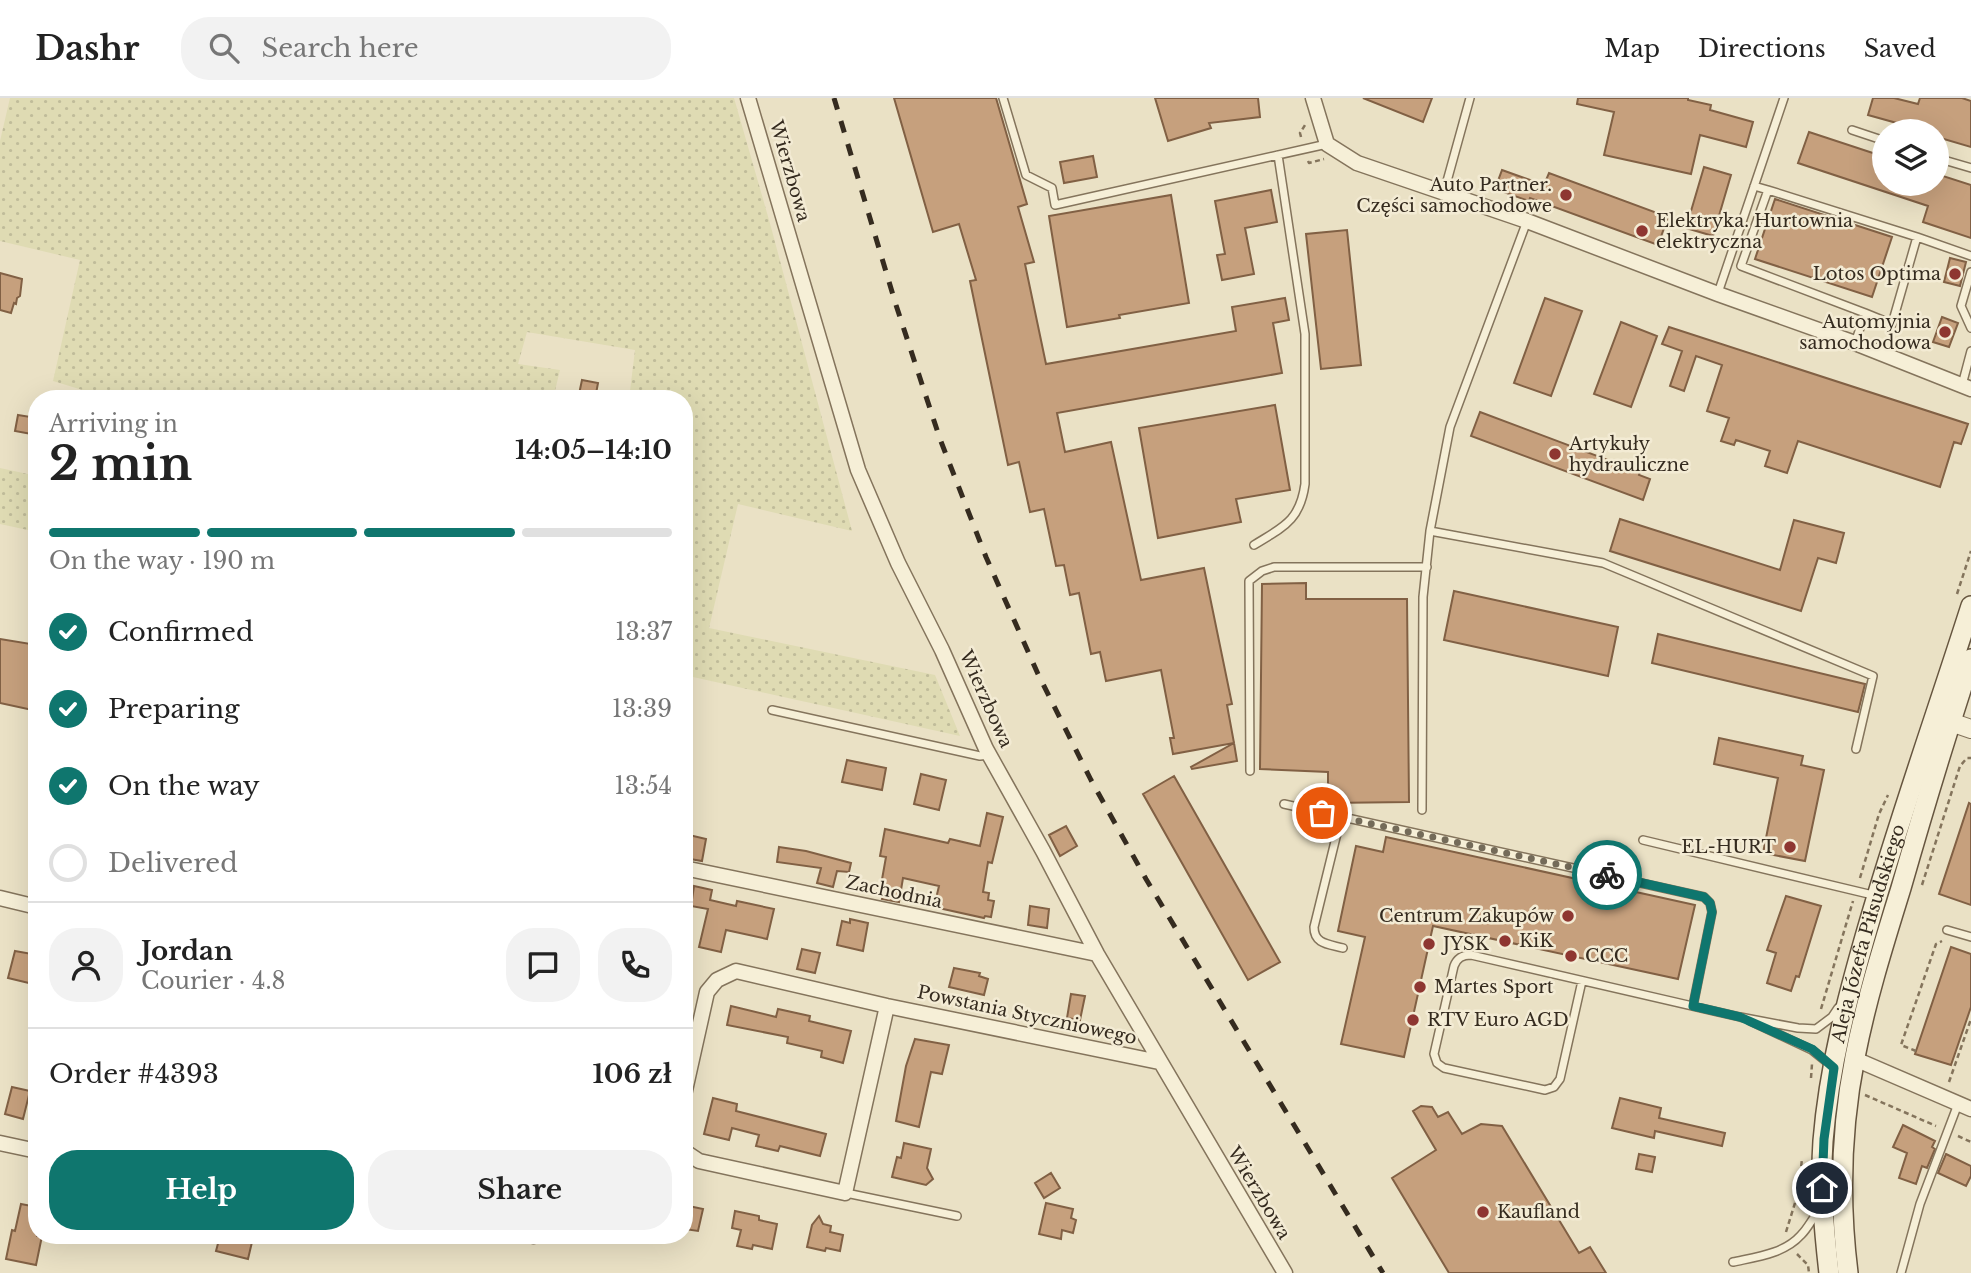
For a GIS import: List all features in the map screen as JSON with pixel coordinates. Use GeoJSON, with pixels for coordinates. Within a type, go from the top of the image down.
{"type":"FeatureCollection","features":[{"type":"Feature","properties":{"kind":"main road","name":"Aleja Józefa Piłsudskiego"},"geometry":{"type":"LineString","coordinates":[[1848,1273],[1843,1225],[1846,1121],[1862,1061],[1887,933],[1971,606]]}},
{"type":"Feature","properties":{"kind":"main road","name":"Aleja Józefa Piłsudskiego"},"geometry":{"type":"LineString","coordinates":[[1829,1273],[1823,1206],[1824,1139],[1834,1068],[1849,993],[1877,896],[1943,719],[1971,659]]}},
{"type":"Feature","properties":{"kind":"street","name":"Wierzbowa"},"geometry":{"type":"LineString","coordinates":[[748,98],[858,470],[898,563],[942,650],[989,755],[1097,954],[1285,1273]]}},
{"type":"Feature","properties":{"kind":"street"},"geometry":{"type":"LineString","coordinates":[[1313,98],[1327,144],[1357,163],[1527,221],[1966,387]]}},
{"type":"Feature","properties":{"kind":"street"},"geometry":{"type":"LineString","coordinates":[[1943,719],[1971,729]]}},
{"type":"Feature","properties":{"kind":"street","name":"Zachodnia"},"geometry":{"type":"LineString","coordinates":[[693,870],[1097,954]]}},
{"type":"Feature","properties":{"kind":"street"},"geometry":{"type":"LineString","coordinates":[[0,898],[28,905]]}},
{"type":"Feature","properties":{"kind":"street","name":"Powstania Styczniowego"},"geometry":{"type":"LineString","coordinates":[[693,1055],[707,992],[717,980],[736,971],[887,1006],[1159,1062]]}},
{"type":"Feature","properties":{"kind":"street"},"geometry":{"type":"LineString","coordinates":[[693,1157],[699,1161],[845,1193],[887,1006]]}},
{"type":"Feature","properties":{"kind":"street"},"geometry":{"type":"LineString","coordinates":[[1862,1061],[1965,1106]]}},
{"type":"Feature","properties":{"kind":"street"},"geometry":{"type":"LineString","coordinates":[[0,1143],[28,1149]]}},
{"type":"Feature","properties":{"kind":"lane"},"geometry":{"type":"LineString","coordinates":[[1003,98],[1026,175],[1052,188],[1055,205],[1327,144]]}},
{"type":"Feature","properties":{"kind":"lane"},"geometry":{"type":"LineString","coordinates":[[1444,193],[1470,98]]}},
{"type":"Feature","properties":{"kind":"lane"},"geometry":{"type":"LineString","coordinates":[[1718,294],[1784,98]]}},
{"type":"Feature","properties":{"kind":"lane"},"geometry":{"type":"LineString","coordinates":[[1852,130],[1872,137]]}},
{"type":"Feature","properties":{"kind":"lane"},"geometry":{"type":"LineString","coordinates":[[1254,545],[1288,524],[1303,502],[1305,484],[1305,334],[1278,155]]}},
{"type":"Feature","properties":{"kind":"lane"},"geometry":{"type":"LineString","coordinates":[[1949,162],[1971,168]]}},
{"type":"Feature","properties":{"kind":"lane"},"geometry":{"type":"LineString","coordinates":[[1754,186],[1971,256]]}},
{"type":"Feature","properties":{"kind":"lane"},"geometry":{"type":"LineString","coordinates":[[1768,190],[1741,266],[1892,324],[1917,237]]}},
{"type":"Feature","properties":{"kind":"lane"},"geometry":{"type":"LineString","coordinates":[[1422,810],[1423,597],[1430,531],[1450,427],[1527,221]]}},
{"type":"Feature","properties":{"kind":"lane"},"geometry":{"type":"LineString","coordinates":[[1971,272],[1961,306],[1971,328]]}},
{"type":"Feature","properties":{"kind":"lane"},"geometry":{"type":"LineString","coordinates":[[1855,343],[1865,313]]}},
{"type":"Feature","properties":{"kind":"lane"},"geometry":{"type":"LineString","coordinates":[[1966,387],[1971,351]]}},
{"type":"Feature","properties":{"kind":"lane"},"geometry":{"type":"LineString","coordinates":[[1430,531],[1603,563],[1874,676],[1856,749]]}},
{"type":"Feature","properties":{"kind":"lane"},"geometry":{"type":"LineString","coordinates":[[1250,771],[1249,581],[1262,571],[1274,567],[1426,567]]}},
{"type":"Feature","properties":{"kind":"lane"},"geometry":{"type":"LineString","coordinates":[[772,710],[979,756],[989,755]]}},
{"type":"Feature","properties":{"kind":"lane"},"geometry":{"type":"LineString","coordinates":[[1284,804],[1704,897],[1710,903],[1712,912],[1693,1006]]}},
{"type":"Feature","properties":{"kind":"lane"},"geometry":{"type":"LineString","coordinates":[[1341,817],[1314,936],[1319,942],[1343,948]]}},
{"type":"Feature","properties":{"kind":"lane"},"geometry":{"type":"LineString","coordinates":[[1643,840],[1877,896]]}},
{"type":"Feature","properties":{"kind":"lane"},"geometry":{"type":"LineString","coordinates":[[1948,934],[1971,937]]}},
{"type":"Feature","properties":{"kind":"lane"},"geometry":{"type":"LineString","coordinates":[[1582,981],[1560,1079],[1555,1087],[1545,1090],[1444,1068],[1437,1063],[1434,1054],[1454,966],[1458,958],[1467,955],[1798,1028],[1816,1029],[1832,1017],[1849,993]]}},
{"type":"Feature","properties":{"kind":"lane"},"geometry":{"type":"LineString","coordinates":[[1740,1017],[1812,1049],[1834,1068]]}},
{"type":"Feature","properties":{"kind":"lane"},"geometry":{"type":"LineString","coordinates":[[1901,1273],[1920,1204],[1947,1131],[1965,1106]]}},
{"type":"Feature","properties":{"kind":"lane"},"geometry":{"type":"LineString","coordinates":[[845,1193],[957,1216]]}},
{"type":"Feature","properties":{"kind":"lane"},"geometry":{"type":"LineString","coordinates":[[1732,1262],[1776,1252],[1791,1244],[1799,1238],[1823,1206]]}},
{"type":"Feature","properties":{"kind":"path"},"geometry":{"type":"LineString","coordinates":[[1921,891],[1959,766],[1967,758],[1971,758]]}},
{"type":"Feature","properties":{"kind":"path"},"geometry":{"type":"LineString","coordinates":[[1916,1051],[1901,1045],[1936,944],[1948,934]]}},
{"type":"Feature","properties":{"kind":"path"},"geometry":{"type":"LineString","coordinates":[[1944,1097],[1971,1019]]}},
{"type":"Feature","properties":{"kind":"path"},"geometry":{"type":"LineString","coordinates":[[1862,1061],[1865,1096],[1971,1142]]}},
{"type":"Feature","properties":{"kind":"shaded area"},"geometry":{"type":"Polygon","coordinates":[[[10,98],[734,98],[852,531],[738,504],[709,628],[935,675],[960,736],[693,677],[693,390],[630,390],[635,350],[527,332],[518,364],[560,370],[555,390],[82,390],[53,381],[80,260],[0,241],[0,141],[10,98]]]}},
{"type":"Feature","properties":{"kind":"shaded area"},"geometry":{"type":"Polygon","coordinates":[[[0,468],[28,474],[28,530],[0,524],[0,468]]]}},
{"type":"Feature","properties":{"kind":"building"},"geometry":{"type":"Polygon","coordinates":[[[894,98],[996,98],[1027,204],[1018,207],[1034,262],[1025,264],[1046,364],[1236,331],[1232,307],[1285,298],[1289,320],[1273,323],[1282,373],[1057,413],[1065,452],[1111,442],[1141,580],[1204,568],[1232,704],[1227,705],[1234,743],[1173,754],[1170,738],[1174,738],[1161,670],[1106,681],[1100,652],[1091,654],[1079,593],[1070,595],[1064,565],[1056,566],[1044,509],[1030,512],[1019,462],[1008,465],[970,281],[976,280],[959,224],[933,232],[894,98]]]}},
{"type":"Feature","properties":{"kind":"building"},"geometry":{"type":"Polygon","coordinates":[[[1155,98],[1258,98],[1260,117],[1209,123],[1211,128],[1168,141],[1155,98]]]}},
{"type":"Feature","properties":{"kind":"building"},"geometry":{"type":"Polygon","coordinates":[[[1363,98],[1432,98],[1423,122],[1363,98]]]}},
{"type":"Feature","properties":{"kind":"building"},"geometry":{"type":"Polygon","coordinates":[[[1578,98],[1688,98],[1711,105],[1710,110],[1753,122],[1746,147],[1700,135],[1691,174],[1604,155],[1614,112],[1577,104],[1578,98]]]}},
{"type":"Feature","properties":{"kind":"building"},"geometry":{"type":"Polygon","coordinates":[[[1873,98],[1894,98],[1918,104],[1920,98],[1962,98],[1971,101],[1971,147],[1949,141],[1949,119],[1882,119],[1868,115],[1873,98]]]}},
{"type":"Feature","properties":{"kind":"building"},"geometry":{"type":"Polygon","coordinates":[[[1809,132],[1872,153],[1872,187],[1798,163],[1809,132]]]}},
{"type":"Feature","properties":{"kind":"building"},"geometry":{"type":"Polygon","coordinates":[[[1093,156],[1097,177],[1064,183],[1060,162],[1093,156]]]}},
{"type":"Feature","properties":{"kind":"building"},"geometry":{"type":"Polygon","coordinates":[[[1704,167],[1731,175],[1713,236],[1686,228],[1704,167]]]}},
{"type":"Feature","properties":{"kind":"building"},"geometry":{"type":"Polygon","coordinates":[[[1502,170],[1544,185],[1549,173],[1668,217],[1658,245],[1530,198],[1529,201],[1495,189],[1502,170]]]}},
{"type":"Feature","properties":{"kind":"building"},"geometry":{"type":"Polygon","coordinates":[[[1949,178],[1971,185],[1971,238],[1923,222],[1928,206],[1898,196],[1949,196],[1949,178]]]}},
{"type":"Feature","properties":{"kind":"building"},"geometry":{"type":"Polygon","coordinates":[[[1271,190],[1277,222],[1245,228],[1254,274],[1222,280],[1217,255],[1225,254],[1215,201],[1271,190]]]}},
{"type":"Feature","properties":{"kind":"building"},"geometry":{"type":"Polygon","coordinates":[[[1171,195],[1189,303],[1067,327],[1049,216],[1171,195]]]}},
{"type":"Feature","properties":{"kind":"building"},"geometry":{"type":"Polygon","coordinates":[[[1775,199],[1892,237],[1872,297],[1755,259],[1775,199]]]}},
{"type":"Feature","properties":{"kind":"building"},"geometry":{"type":"Polygon","coordinates":[[[1347,230],[1361,365],[1321,369],[1306,234],[1347,230]]]}},
{"type":"Feature","properties":{"kind":"building","name":"Lotos Optima"},"geometry":{"type":"Polygon","coordinates":[[[1950,258],[1966,262],[1960,286],[1944,282],[1950,258]]]}},
{"type":"Feature","properties":{"kind":"building"},"geometry":{"type":"Polygon","coordinates":[[[0,273],[22,279],[20,296],[11,313],[0,310],[0,273]]]}},
{"type":"Feature","properties":{"kind":"building"},"geometry":{"type":"Polygon","coordinates":[[[1545,298],[1582,311],[1551,396],[1514,383],[1545,298]]]}},
{"type":"Feature","properties":{"kind":"building","name":"Automyjnia samochodowa"},"geometry":{"type":"Polygon","coordinates":[[[1942,317],[1958,323],[1949,347],[1933,342],[1942,317]]]}},
{"type":"Feature","properties":{"kind":"building"},"geometry":{"type":"Polygon","coordinates":[[[1621,322],[1657,336],[1631,407],[1594,394],[1621,322]]]}},
{"type":"Feature","properties":{"kind":"building"},"geometry":{"type":"Polygon","coordinates":[[[1669,327],[1968,424],[1961,444],[1954,442],[1940,487],[1798,441],[1787,473],[1765,466],[1770,451],[1736,440],[1734,445],[1721,441],[1729,418],[1707,411],[1722,365],[1696,356],[1684,391],[1670,386],[1682,351],[1662,344],[1669,327]]]}},
{"type":"Feature","properties":{"kind":"building"},"geometry":{"type":"Polygon","coordinates":[[[582,380],[598,383],[597,390],[580,390],[582,380]]]}},
{"type":"Feature","properties":{"kind":"building"},"geometry":{"type":"Polygon","coordinates":[[[1275,405],[1290,490],[1236,499],[1241,522],[1158,538],[1139,428],[1275,405]]]}},
{"type":"Feature","properties":{"kind":"building","name":"Artykuły hydrauliczne"},"geometry":{"type":"Polygon","coordinates":[[[1480,412],[1640,472],[1639,475],[1650,479],[1643,500],[1471,436],[1480,412]]]}},
{"type":"Feature","properties":{"kind":"building"},"geometry":{"type":"Polygon","coordinates":[[[18,415],[28,417],[28,433],[15,431],[18,415]]]}},
{"type":"Feature","properties":{"kind":"building"},"geometry":{"type":"Polygon","coordinates":[[[1620,519],[1780,570],[1794,520],[1844,533],[1836,563],[1818,558],[1801,611],[1610,551],[1620,519]]]}},
{"type":"Feature","properties":{"kind":"building"},"geometry":{"type":"Polygon","coordinates":[[[1306,583],[1306,599],[1407,599],[1409,802],[1328,803],[1328,772],[1260,769],[1262,584],[1306,583]]]}},
{"type":"Feature","properties":{"kind":"building"},"geometry":{"type":"Polygon","coordinates":[[[1454,591],[1618,627],[1608,676],[1444,640],[1454,591]]]}},
{"type":"Feature","properties":{"kind":"building"},"geometry":{"type":"Polygon","coordinates":[[[1658,634],[1865,684],[1858,712],[1652,663],[1658,634]]]}},
{"type":"Feature","properties":{"kind":"building"},"geometry":{"type":"Polygon","coordinates":[[[0,639],[28,644],[28,709],[0,703],[0,639]]]}},
{"type":"Feature","properties":{"kind":"building"},"geometry":{"type":"Polygon","coordinates":[[[1719,738],[1803,756],[1801,765],[1824,770],[1805,861],[1763,853],[1778,778],[1714,764],[1719,738]]]}},
{"type":"Feature","properties":{"kind":"building"},"geometry":{"type":"Polygon","coordinates":[[[1234,743],[1237,761],[1192,769],[1191,767],[1234,743]]]}},
{"type":"Feature","properties":{"kind":"building"},"geometry":{"type":"Polygon","coordinates":[[[847,760],[886,768],[882,790],[842,782],[847,760]]]}},
{"type":"Feature","properties":{"kind":"building"},"geometry":{"type":"Polygon","coordinates":[[[921,774],[946,780],[939,810],[914,804],[921,774]]]}},
{"type":"Feature","properties":{"kind":"building"},"geometry":{"type":"Polygon","coordinates":[[[1174,776],[1280,962],[1248,980],[1143,794],[1174,776]]]}},
{"type":"Feature","properties":{"kind":"building"},"geometry":{"type":"Polygon","coordinates":[[[1969,803],[1971,804],[1971,905],[1939,894],[1969,803]]]}},
{"type":"Feature","properties":{"kind":"building"},"geometry":{"type":"Polygon","coordinates":[[[987,813],[1003,817],[992,863],[988,862],[983,892],[989,893],[988,900],[994,901],[991,917],[984,918],[934,907],[939,886],[903,878],[899,902],[882,899],[885,886],[881,885],[886,857],[880,856],[885,829],[948,843],[950,839],[980,846],[987,813]]]}},
{"type":"Feature","properties":{"kind":"building"},"geometry":{"type":"Polygon","coordinates":[[[1066,826],[1077,846],[1060,856],[1049,835],[1066,826]]]}},
{"type":"Feature","properties":{"kind":"building"},"geometry":{"type":"Polygon","coordinates":[[[693,836],[706,839],[702,861],[693,860],[693,836]]]}},
{"type":"Feature","properties":{"kind":"building"},"geometry":{"type":"Polygon","coordinates":[[[1386,837],[1695,905],[1678,979],[1433,926],[1404,1057],[1341,1044],[1365,937],[1338,931],[1356,846],[1383,852],[1386,837]]]}},
{"type":"Feature","properties":{"kind":"building"},"geometry":{"type":"Polygon","coordinates":[[[779,847],[851,863],[849,872],[837,871],[833,887],[817,883],[821,868],[777,862],[779,847]]]}},
{"type":"Feature","properties":{"kind":"building"},"geometry":{"type":"Polygon","coordinates":[[[694,886],[712,890],[710,900],[736,906],[737,901],[774,909],[767,939],[726,930],[721,952],[699,947],[708,909],[693,906],[694,886]]]}},
{"type":"Feature","properties":{"kind":"building"},"geometry":{"type":"Polygon","coordinates":[[[1786,896],[1821,906],[1799,977],[1796,976],[1791,991],[1767,983],[1776,953],[1767,950],[1786,896]]]}},
{"type":"Feature","properties":{"kind":"building"},"geometry":{"type":"Polygon","coordinates":[[[1030,906],[1049,909],[1047,928],[1028,925],[1030,906]]]}},
{"type":"Feature","properties":{"kind":"building"},"geometry":{"type":"Polygon","coordinates":[[[850,919],[868,923],[863,951],[837,945],[842,921],[850,923],[850,919]]]}},
{"type":"Feature","properties":{"kind":"building"},"geometry":{"type":"Polygon","coordinates":[[[1951,947],[1971,954],[1971,1007],[1951,1065],[1915,1054],[1951,947]]]}},
{"type":"Feature","properties":{"kind":"building"},"geometry":{"type":"Polygon","coordinates":[[[802,949],[820,953],[815,973],[797,969],[802,949]]]}},
{"type":"Feature","properties":{"kind":"building"},"geometry":{"type":"Polygon","coordinates":[[[15,951],[28,953],[28,983],[8,978],[15,951]]]}},
{"type":"Feature","properties":{"kind":"building"},"geometry":{"type":"Polygon","coordinates":[[[954,968],[980,973],[979,976],[988,979],[984,995],[949,987],[954,968]]]}},
{"type":"Feature","properties":{"kind":"building"},"geometry":{"type":"Polygon","coordinates":[[[1071,994],[1085,996],[1080,1020],[1067,1018],[1071,994]]]}},
{"type":"Feature","properties":{"kind":"building"},"geometry":{"type":"Polygon","coordinates":[[[731,1006],[776,1017],[778,1009],[810,1016],[809,1021],[851,1031],[843,1063],[821,1057],[822,1051],[787,1043],[788,1037],[727,1025],[731,1006]]]}},
{"type":"Feature","properties":{"kind":"building"},"geometry":{"type":"Polygon","coordinates":[[[915,1039],[949,1045],[942,1074],[931,1072],[919,1127],[896,1121],[906,1066],[915,1039]]]}},
{"type":"Feature","properties":{"kind":"building"},"geometry":{"type":"Polygon","coordinates":[[[12,1087],[28,1091],[23,1119],[5,1114],[12,1087]]]}},
{"type":"Feature","properties":{"kind":"building"},"geometry":{"type":"Polygon","coordinates":[[[713,1098],[737,1104],[736,1111],[826,1134],[820,1156],[780,1146],[778,1151],[756,1146],[759,1135],[732,1128],[729,1140],[704,1134],[713,1098]]]}},
{"type":"Feature","properties":{"kind":"building"},"geometry":{"type":"Polygon","coordinates":[[[1620,1098],[1661,1108],[1659,1118],[1725,1133],[1722,1146],[1655,1131],[1654,1138],[1612,1128],[1620,1098]]]}},
{"type":"Feature","properties":{"kind":"building","name":"Kaufland"},"geometry":{"type":"Polygon","coordinates":[[[1421,1106],[1432,1107],[1438,1117],[1448,1112],[1462,1134],[1481,1124],[1502,1126],[1579,1253],[1590,1247],[1606,1273],[1449,1273],[1392,1178],[1436,1150],[1413,1111],[1421,1106]]]}},
{"type":"Feature","properties":{"kind":"building"},"geometry":{"type":"Polygon","coordinates":[[[1903,1125],[1935,1141],[1932,1147],[1935,1149],[1927,1168],[1922,1166],[1916,1184],[1899,1178],[1907,1153],[1893,1147],[1903,1125]]]}},
{"type":"Feature","properties":{"kind":"building"},"geometry":{"type":"Polygon","coordinates":[[[904,1143],[931,1149],[927,1168],[933,1179],[926,1185],[892,1177],[897,1157],[901,1158],[904,1143]]]}},
{"type":"Feature","properties":{"kind":"building"},"geometry":{"type":"Polygon","coordinates":[[[1639,1154],[1655,1157],[1652,1172],[1636,1169],[1639,1154]]]}},
{"type":"Feature","properties":{"kind":"building"},"geometry":{"type":"Polygon","coordinates":[[[1946,1154],[1971,1166],[1971,1176],[1966,1186],[1938,1173],[1946,1154]]]}},
{"type":"Feature","properties":{"kind":"building"},"geometry":{"type":"Polygon","coordinates":[[[1051,1173],[1060,1188],[1044,1198],[1035,1183],[1051,1173]]]}},
{"type":"Feature","properties":{"kind":"building"},"geometry":{"type":"Polygon","coordinates":[[[1046,1203],[1073,1209],[1071,1218],[1076,1220],[1073,1233],[1062,1230],[1061,1239],[1039,1234],[1046,1203]]]}},
{"type":"Feature","properties":{"kind":"building"},"geometry":{"type":"Polygon","coordinates":[[[21,1204],[28,1205],[28,1244],[40,1244],[36,1265],[6,1259],[12,1230],[15,1231],[21,1204]]]}},
{"type":"Feature","properties":{"kind":"building"},"geometry":{"type":"Polygon","coordinates":[[[693,1207],[703,1209],[698,1231],[693,1230],[693,1207]]]}},
{"type":"Feature","properties":{"kind":"building"},"geometry":{"type":"Polygon","coordinates":[[[735,1211],[759,1216],[759,1220],[777,1224],[772,1249],[753,1245],[752,1249],[737,1246],[741,1230],[732,1228],[735,1211]]]}},
{"type":"Feature","properties":{"kind":"building"},"geometry":{"type":"Polygon","coordinates":[[[819,1216],[823,1224],[831,1226],[830,1232],[843,1235],[840,1251],[807,1247],[812,1225],[819,1216]]]}},
{"type":"Feature","properties":{"kind":"building"},"geometry":{"type":"Polygon","coordinates":[[[218,1244],[252,1244],[248,1259],[216,1251],[218,1244]]]}},
{"type":"Feature","properties":{"kind":"railway"},"geometry":{"type":"LineString","coordinates":[[834,98],[896,305],[940,439],[986,557],[1038,674],[1091,780],[1146,879],[1383,1273]]}},
{"type":"Feature","properties":{"kind":"way so far"},"geometry":{"type":"LineString","coordinates":[[1322,813],[1607,875]]}},
{"type":"Feature","properties":{"kind":"place","name":"Auto Partner. Części samochodowe"},"geometry":{"type":"Point","coordinates":[1566,195]}},
{"type":"Feature","properties":{"kind":"place","name":"Elektryka. Hurtownia elektryczna"},"geometry":{"type":"Point","coordinates":[1642,231]}},
{"type":"Feature","properties":{"kind":"place","name":"Lotos Optima"},"geometry":{"type":"Point","coordinates":[1955,274]}},
{"type":"Feature","properties":{"kind":"place","name":"Automyjnia samochodowa"},"geometry":{"type":"Point","coordinates":[1945,332]}},
{"type":"Feature","properties":{"kind":"place","name":"Artykuły hydrauliczne"},"geometry":{"type":"Point","coordinates":[1555,454]}},
{"type":"Feature","properties":{"kind":"place","name":"EL-HURT"},"geometry":{"type":"Point","coordinates":[1790,847]}},
{"type":"Feature","properties":{"kind":"place","name":"Centrum Zakupów"},"geometry":{"type":"Point","coordinates":[1568,916]}},
{"type":"Feature","properties":{"kind":"place","name":"KiK"},"geometry":{"type":"Point","coordinates":[1505,941]}},
{"type":"Feature","properties":{"kind":"place","name":"JYSK"},"geometry":{"type":"Point","coordinates":[1429,944]}},
{"type":"Feature","properties":{"kind":"place","name":"CCC"},"geometry":{"type":"Point","coordinates":[1571,956]}},
{"type":"Feature","properties":{"kind":"place","name":"Martes Sport"},"geometry":{"type":"Point","coordinates":[1420,987]}},
{"type":"Feature","properties":{"kind":"place","name":"RTV Euro AGD"},"geometry":{"type":"Point","coordinates":[1413,1020]}},
{"type":"Feature","properties":{"kind":"place","name":"Kaufland"},"geometry":{"type":"Point","coordinates":[1483,1212]}},
{"type":"Feature","properties":{"kind":"route"},"geometry":{"type":"LineString","coordinates":[[1607,875],[1704,897],[1710,903],[1712,912],[1693,1006],[1740,1017],[1812,1049],[1834,1068],[1826,1114],[1822,1188]]}}]}
